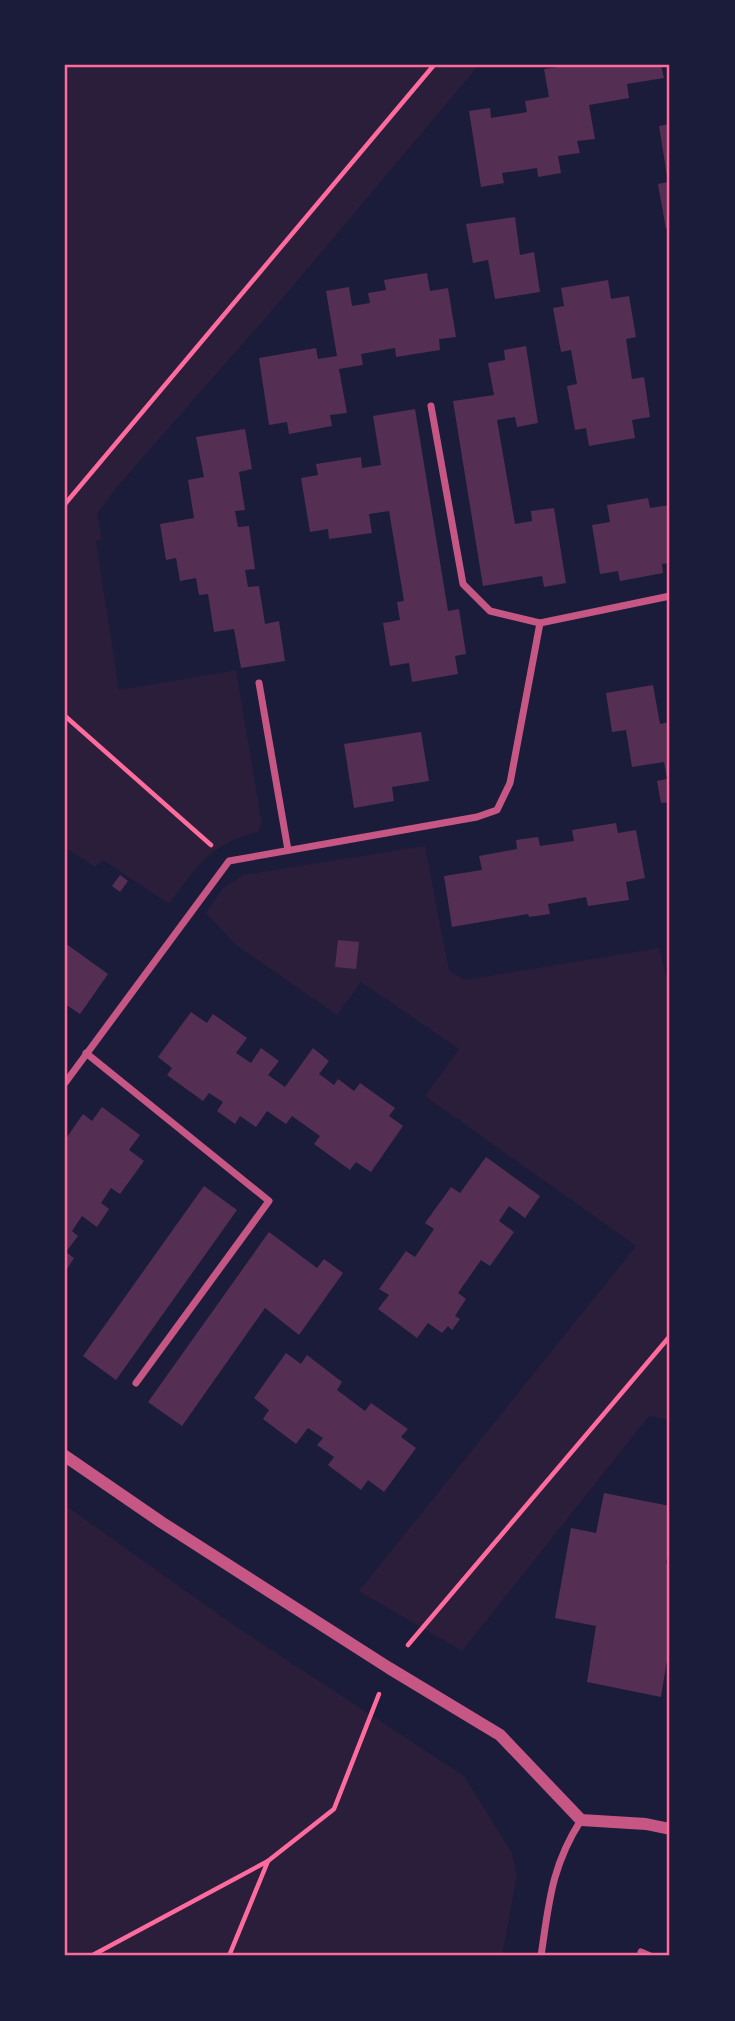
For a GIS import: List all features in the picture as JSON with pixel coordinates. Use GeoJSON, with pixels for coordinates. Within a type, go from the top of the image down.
{"type":"FeatureCollection","features":[{"type":"Feature","properties":{"kind":"street"},"geometry":{"type":"LineString","coordinates":[[431,406],[463,584],[490,611],[540,623],[670,596]]}},
{"type":"Feature","properties":{"kind":"street"},"geometry":{"type":"LineString","coordinates":[[65,1083],[229,861],[477,817],[497,810],[510,783],[540,623]]}},
{"type":"Feature","properties":{"kind":"street"},"geometry":{"type":"LineString","coordinates":[[259,682],[288,850]]}},
{"type":"Feature","properties":{"kind":"street"},"geometry":{"type":"LineString","coordinates":[[86,1052],[269,1201],[136,1383]]}},
{"type":"Feature","properties":{"kind":"street"},"geometry":{"type":"LineString","coordinates":[[65,1456],[161,1522],[389,1668],[500,1735],[581,1821],[646,1824],[670,1829]]}},
{"type":"Feature","properties":{"kind":"street"},"geometry":{"type":"LineString","coordinates":[[541,1956],[552,1886],[559,1861],[581,1821]]}},
{"type":"Feature","properties":{"kind":"street"},"geometry":{"type":"LineString","coordinates":[[641,1952],[650,1956]]}},
{"type":"Feature","properties":{"kind":"path"},"geometry":{"type":"LineString","coordinates":[[65,504],[433,65]]}},
{"type":"Feature","properties":{"kind":"path"},"geometry":{"type":"LineString","coordinates":[[65,716],[229,861]]}},
{"type":"Feature","properties":{"kind":"path"},"geometry":{"type":"LineString","coordinates":[[90,1956],[268,1861],[334,1808],[389,1668],[670,1336]]}},
{"type":"Feature","properties":{"kind":"path"},"geometry":{"type":"LineString","coordinates":[[229,1956],[268,1861]]}},
{"type":"Feature","properties":{"kind":"shaded area"},"geometry":{"type":"Polygon","coordinates":[[[65,65],[479,65],[282,299],[116,488],[97,514],[102,539],[96,541],[119,690],[236,670],[262,824],[258,832],[228,843],[206,858],[169,904],[103,860],[95,867],[65,847],[65,65]]]}},
{"type":"Feature","properties":{"kind":"shaded area"},"geometry":{"type":"Polygon","coordinates":[[[425,846],[449,970],[464,980],[659,948],[670,992],[670,1420],[649,1416],[462,1651],[359,1591],[636,1246],[425,1096],[459,1049],[361,982],[337,1015],[236,945],[206,913],[223,888],[243,875],[425,846]]]}},
{"type":"Feature","properties":{"kind":"shaded area"},"geometry":{"type":"Polygon","coordinates":[[[65,1505],[235,1626],[464,1776],[512,1853],[517,1875],[502,1956],[65,1956],[65,1505]]]}},
{"type":"Feature","properties":{"kind":"building"},"geometry":{"type":"Polygon","coordinates":[[[572,65],[661,65],[664,78],[627,84],[629,98],[589,105],[595,139],[577,141],[580,153],[558,156],[561,173],[538,177],[537,168],[502,173],[504,183],[481,187],[469,111],[490,108],[491,118],[527,112],[525,101],[549,97],[544,69],[572,65]]]}},
{"type":"Feature","properties":{"kind":"building"},"geometry":{"type":"Polygon","coordinates":[[[670,124],[670,228],[666,229],[658,184],[668,182],[659,126],[670,124]]]}},
{"type":"Feature","properties":{"kind":"building"},"geometry":{"type":"Polygon","coordinates":[[[515,217],[520,255],[534,252],[540,292],[495,299],[488,260],[473,263],[466,224],[515,217]]]}},
{"type":"Feature","properties":{"kind":"building"},"geometry":{"type":"Polygon","coordinates":[[[427,273],[430,291],[448,288],[456,337],[439,339],[440,350],[396,357],[395,348],[361,354],[363,365],[339,369],[347,413],[330,415],[332,426],[289,434],[287,422],[269,425],[259,358],[316,348],[318,359],[337,356],[326,291],[349,287],[352,306],[370,303],[368,293],[386,290],[384,280],[427,273]]]}},
{"type":"Feature","properties":{"kind":"building"},"geometry":{"type":"Polygon","coordinates":[[[608,280],[611,299],[629,296],[636,337],[626,339],[632,379],[644,377],[650,417],[632,420],[635,438],[589,446],[586,428],[575,430],[567,386],[577,384],[571,350],[561,352],[553,308],[564,306],[561,288],[608,280]]]}},
{"type":"Feature","properties":{"kind":"building"},"geometry":{"type":"Polygon","coordinates":[[[526,346],[538,423],[517,427],[515,417],[497,420],[515,524],[532,521],[531,511],[554,508],[566,583],[544,587],[542,576],[483,586],[453,401],[494,395],[488,363],[505,360],[504,350],[526,346]]]}},
{"type":"Feature","properties":{"kind":"building"},"geometry":{"type":"Polygon","coordinates":[[[415,409],[448,611],[459,609],[466,654],[455,656],[458,674],[412,682],[409,663],[390,666],[383,623],[400,620],[397,602],[404,601],[389,511],[369,514],[372,533],[329,539],[328,529],[310,532],[301,478],[318,475],[316,464],[361,457],[362,468],[381,465],[373,416],[415,409]]]}},
{"type":"Feature","properties":{"kind":"building"},"geometry":{"type":"Polygon","coordinates":[[[245,429],[252,469],[239,472],[245,510],[235,511],[238,527],[249,526],[255,569],[245,570],[248,587],[259,586],[265,624],[279,621],[285,661],[241,668],[234,629],[214,632],[208,594],[199,595],[196,578],[180,581],[176,558],[166,560],[160,524],[194,518],[188,480],[204,477],[196,437],[245,429]]]}},
{"type":"Feature","properties":{"kind":"building"},"geometry":{"type":"Polygon","coordinates":[[[648,498],[650,508],[670,505],[670,563],[662,564],[663,573],[620,581],[618,571],[600,574],[592,525],[610,522],[607,505],[648,498]]]}},
{"type":"Feature","properties":{"kind":"building"},"geometry":{"type":"Polygon","coordinates":[[[653,685],[660,724],[670,722],[670,802],[661,803],[657,781],[667,779],[664,762],[632,767],[626,730],[612,732],[606,693],[653,685]]]}},
{"type":"Feature","properties":{"kind":"building"},"geometry":{"type":"Polygon","coordinates":[[[421,732],[429,781],[392,787],[394,801],[354,808],[344,744],[421,732]]]}},
{"type":"Feature","properties":{"kind":"building"},"geometry":{"type":"Polygon","coordinates":[[[616,823],[618,833],[636,830],[645,878],[626,882],[629,900],[588,906],[586,897],[548,904],[550,914],[529,917],[528,914],[452,927],[444,876],[482,870],[479,856],[517,849],[516,840],[538,837],[540,846],[574,841],[572,830],[616,823]]]}},
{"type":"Feature","properties":{"kind":"building"},"geometry":{"type":"Polygon","coordinates":[[[120,875],[128,881],[120,892],[112,886],[120,875]]]}},
{"type":"Feature","properties":{"kind":"building"},"geometry":{"type":"Polygon","coordinates":[[[338,940],[359,942],[356,969],[335,967],[338,940]]]}},
{"type":"Feature","properties":{"kind":"building"},"geometry":{"type":"Polygon","coordinates":[[[65,943],[108,974],[80,1014],[65,1004],[65,943]]]}},
{"type":"Feature","properties":{"kind":"building"},"geometry":{"type":"Polygon","coordinates":[[[191,1012],[207,1023],[213,1014],[247,1038],[236,1053],[251,1063],[261,1048],[279,1061],[268,1075],[285,1087],[313,1048],[329,1061],[319,1074],[334,1085],[338,1079],[354,1091],[360,1083],[395,1108],[389,1116],[403,1126],[371,1172],[356,1162],[350,1170],[314,1144],[320,1136],[292,1116],[286,1124],[267,1111],[256,1127],[240,1116],[235,1124],[217,1111],[223,1102],[209,1093],[203,1101],[167,1075],[172,1068],[158,1057],[191,1012]]]}},
{"type":"Feature","properties":{"kind":"building"},"geometry":{"type":"Polygon","coordinates":[[[102,1107],[140,1135],[129,1150],[144,1161],[120,1194],[111,1188],[101,1203],[109,1209],[97,1227],[82,1216],[72,1231],[78,1236],[66,1252],[74,1258],[65,1272],[65,1140],[83,1114],[92,1121],[102,1107]]]}},
{"type":"Feature","properties":{"kind":"building"},"geometry":{"type":"Polygon","coordinates":[[[486,1157],[540,1196],[525,1218],[509,1206],[499,1221],[514,1232],[490,1266],[481,1260],[458,1293],[466,1299],[455,1316],[460,1319],[452,1330],[448,1326],[442,1333],[428,1323],[417,1338],[378,1309],[389,1295],[379,1289],[406,1251],[415,1257],[434,1229],[425,1223],[451,1187],[460,1193],[486,1157]]]}},
{"type":"Feature","properties":{"kind":"building"},"geometry":{"type":"Polygon","coordinates":[[[204,1186],[237,1210],[116,1380],[83,1356],[204,1186]]]}},
{"type":"Feature","properties":{"kind":"building"},"geometry":{"type":"Polygon","coordinates":[[[269,1232],[317,1268],[324,1259],[343,1273],[299,1335],[265,1308],[182,1426],[148,1402],[269,1232]]]}},
{"type":"Feature","properties":{"kind":"building"},"geometry":{"type":"Polygon","coordinates":[[[286,1353],[301,1364],[307,1355],[342,1382],[337,1390],[365,1411],[371,1403],[408,1429],[401,1437],[416,1448],[384,1492],[368,1480],[361,1490],[328,1465],[334,1457],[317,1445],[323,1438],[308,1428],[296,1444],[263,1419],[269,1410],[254,1398],[286,1353]]]}},
{"type":"Feature","properties":{"kind":"building"},"geometry":{"type":"Polygon","coordinates":[[[604,1493],[670,1506],[670,1539],[666,1563],[670,1564],[670,1641],[661,1697],[587,1682],[596,1626],[555,1618],[571,1528],[596,1533],[604,1493]]]}}]}
